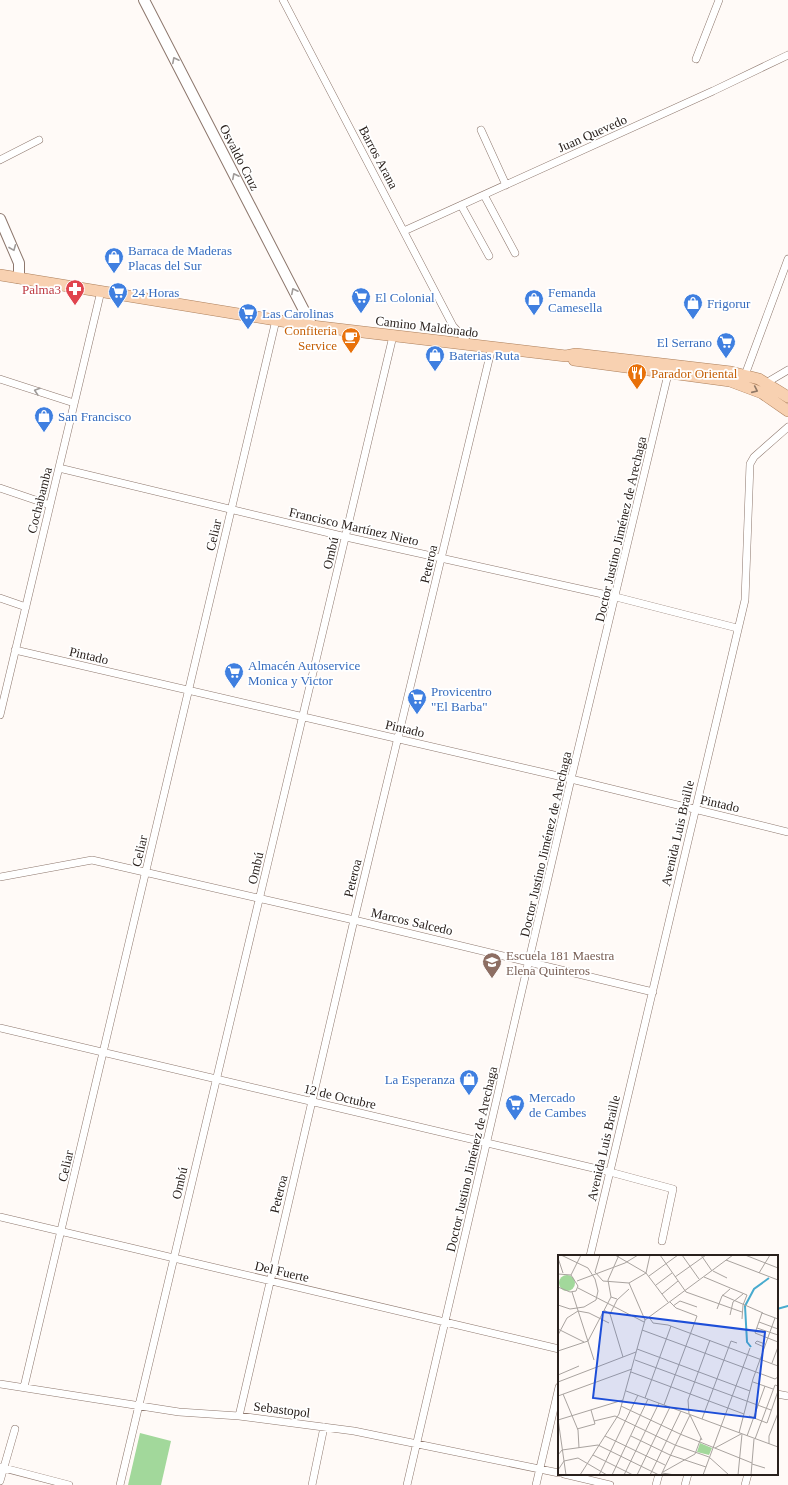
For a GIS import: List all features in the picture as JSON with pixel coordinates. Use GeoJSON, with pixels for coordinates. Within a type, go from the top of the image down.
{"type":"FeatureCollection","features":[{"type":"Feature","properties":{"kind":"main road","name":"Camino Maldonado"},"geometry":{"type":"LineString","coordinates":[[0,275],[312,326],[566,356],[576,354],[669,368],[743,384],[768,396],[788,411]]}},
{"type":"Feature","properties":{"kind":"main road","name":"Camino Maldonado"},"geometry":{"type":"LineString","coordinates":[[669,368],[717,369],[745,375],[766,383],[788,397]]}},
{"type":"Feature","properties":{"kind":"street","name":"Osvaldo Cruz"},"geometry":{"type":"LineString","coordinates":[[144,0],[312,326]]}},
{"type":"Feature","properties":{"kind":"street","name":"Barros Arana"},"geometry":{"type":"LineString","coordinates":[[284,0],[453,326],[470,345]]}},
{"type":"Feature","properties":{"kind":"street"},"geometry":{"type":"LineString","coordinates":[[696,59],[719,0]]}},
{"type":"Feature","properties":{"kind":"street","name":"Juan Quevedo"},"geometry":{"type":"LineString","coordinates":[[404,231],[787,57]]}},
{"type":"Feature","properties":{"kind":"street"},"geometry":{"type":"LineString","coordinates":[[481,130],[506,185]]}},
{"type":"Feature","properties":{"kind":"street"},"geometry":{"type":"LineString","coordinates":[[0,160],[40,140]]}},
{"type":"Feature","properties":{"kind":"street"},"geometry":{"type":"LineString","coordinates":[[484,195],[516,253]]}},
{"type":"Feature","properties":{"kind":"street"},"geometry":{"type":"LineString","coordinates":[[461,205],[489,256]]}},
{"type":"Feature","properties":{"kind":"street"},"geometry":{"type":"LineString","coordinates":[[0,219],[19,263],[19,278]]}},
{"type":"Feature","properties":{"kind":"street"},"geometry":{"type":"LineString","coordinates":[[745,375],[788,259]]}},
{"type":"Feature","properties":{"kind":"street","name":"Cochabamba"},"geometry":{"type":"LineString","coordinates":[[1,710],[102,291]]}},
{"type":"Feature","properties":{"kind":"street","name":"Celiar"},"geometry":{"type":"LineString","coordinates":[[24,1387],[62,1232],[276,320]]}},
{"type":"Feature","properties":{"kind":"street"},"geometry":{"type":"LineString","coordinates":[[442,342],[450,337],[453,326]]}},
{"type":"Feature","properties":{"kind":"street","name":"Ombú"},"geometry":{"type":"LineString","coordinates":[[120,1485],[393,336]]}},
{"type":"Feature","properties":{"kind":"street","name":"Peteroa"},"geometry":{"type":"LineString","coordinates":[[239,1416],[269,1280],[313,1102],[354,920],[399,739],[492,347]]}},
{"type":"Feature","properties":{"kind":"street","name":"Doctor Justino Jiménez de Arechaga"},"geometry":{"type":"LineString","coordinates":[[407,1485],[444,1321],[530,962],[571,779],[616,597],[669,368]]}},
{"type":"Feature","properties":{"kind":"street"},"geometry":{"type":"LineString","coordinates":[[766,383],[788,370]]}},
{"type":"Feature","properties":{"kind":"street"},"geometry":{"type":"LineString","coordinates":[[0,379],[74,403]]}},
{"type":"Feature","properties":{"kind":"street","name":"Avenida Luis Braille"},"geometry":{"type":"LineString","coordinates":[[590,1255],[737,628],[745,600],[750,464],[754,457],[788,427]]}},
{"type":"Feature","properties":{"kind":"street","name":"Francisco Martínez Nieto"},"geometry":{"type":"LineString","coordinates":[[59,468],[346,537],[616,597],[737,628]]}},
{"type":"Feature","properties":{"kind":"street"},"geometry":{"type":"LineString","coordinates":[[0,488],[50,505]]}},
{"type":"Feature","properties":{"kind":"street"},"geometry":{"type":"LineString","coordinates":[[0,598],[26,606]]}},
{"type":"Feature","properties":{"kind":"street","name":"Pintado"},"geometry":{"type":"LineString","coordinates":[[16,650],[571,779],[788,832]]}},
{"type":"Feature","properties":{"kind":"street","name":"Marcos Salcedo"},"geometry":{"type":"LineString","coordinates":[[0,877],[85,860],[92,860],[354,920],[653,992]]}},
{"type":"Feature","properties":{"kind":"street","name":"12 de Octubre"},"geometry":{"type":"LineString","coordinates":[[0,1028],[610,1172],[674,1189],[662,1241]]}},
{"type":"Feature","properties":{"kind":"street","name":"Del Fuerte"},"geometry":{"type":"LineString","coordinates":[[0,1217],[558,1349]]}},
{"type":"Feature","properties":{"kind":"street","name":"Sebastopol"},"geometry":{"type":"LineString","coordinates":[[0,1384],[139,1404],[178,1412],[239,1416],[324,1427],[417,1442],[558,1473]]}},
{"type":"Feature","properties":{"kind":"street"},"geometry":{"type":"LineString","coordinates":[[536,1485],[558,1391]]}},
{"type":"Feature","properties":{"kind":"street"},"geometry":{"type":"LineString","coordinates":[[778,1394],[788,1396]]}},
{"type":"Feature","properties":{"kind":"street"},"geometry":{"type":"LineString","coordinates":[[312,1485],[324,1427]]}},
{"type":"Feature","properties":{"kind":"street"},"geometry":{"type":"LineString","coordinates":[[0,1481],[2,1468],[14,1429]]}},
{"type":"Feature","properties":{"kind":"street"},"geometry":{"type":"LineString","coordinates":[[2,1468],[69,1485]]}},
{"type":"Feature","properties":{"kind":"street"},"geometry":{"type":"LineString","coordinates":[[568,1475],[608,1484]]}},
{"type":"Feature","properties":{"kind":"street"},"geometry":{"type":"LineString","coordinates":[[656,1485],[659,1475]]}},
{"type":"Feature","properties":{"kind":"street"},"geometry":{"type":"LineString","coordinates":[[685,1485],[688,1475]]}},
{"type":"Feature","properties":{"kind":"street"},"geometry":{"type":"LineString","coordinates":[[745,1485],[748,1475]]}},
{"type":"Feature","properties":{"kind":"green space"},"geometry":{"type":"Polygon","coordinates":[[[140,1433],[171,1441],[161,1485],[128,1485],[140,1433]]]}},
{"type":"Feature","properties":{"kind":"waterway"},"geometry":{"type":"LineString","coordinates":[[778,1309],[788,1306]]}},
{"type":"Feature","properties":{"kind":"place","name":"Barraca de Maderas Placas del Sur"},"geometry":{"type":"Point","coordinates":[114,274]}},
{"type":"Feature","properties":{"kind":"place","name":"Palma3"},"geometry":{"type":"Point","coordinates":[75,306]}},
{"type":"Feature","properties":{"kind":"place","name":"24 Horas"},"geometry":{"type":"Point","coordinates":[118,309]}},
{"type":"Feature","properties":{"kind":"place","name":"El Colonial"},"geometry":{"type":"Point","coordinates":[361,314]}},
{"type":"Feature","properties":{"kind":"place","name":"Femanda Camesella"},"geometry":{"type":"Point","coordinates":[534,316]}},
{"type":"Feature","properties":{"kind":"place","name":"Frigorur"},"geometry":{"type":"Point","coordinates":[693,320]}},
{"type":"Feature","properties":{"kind":"place","name":"Las Carolinas"},"geometry":{"type":"Point","coordinates":[248,330]}},
{"type":"Feature","properties":{"kind":"place","name":"Confiteria Service"},"geometry":{"type":"Point","coordinates":[351,354]}},
{"type":"Feature","properties":{"kind":"place","name":"El Serrano"},"geometry":{"type":"Point","coordinates":[726,359]}},
{"type":"Feature","properties":{"kind":"place","name":"Baterias Ruta"},"geometry":{"type":"Point","coordinates":[435,372]}},
{"type":"Feature","properties":{"kind":"place","name":"Parador Oriental"},"geometry":{"type":"Point","coordinates":[637,390]}},
{"type":"Feature","properties":{"kind":"place","name":"San Francisco"},"geometry":{"type":"Point","coordinates":[44,433]}},
{"type":"Feature","properties":{"kind":"place","name":"Almacén Autoservice Monica y Victor"},"geometry":{"type":"Point","coordinates":[234,689]}},
{"type":"Feature","properties":{"kind":"place","name":"Provicentro \"El Barba\""},"geometry":{"type":"Point","coordinates":[417,715]}},
{"type":"Feature","properties":{"kind":"place","name":"Escuela 181 Maestra Elena Quinteros"},"geometry":{"type":"Point","coordinates":[492,979]}},
{"type":"Feature","properties":{"kind":"place","name":"La Esperanza"},"geometry":{"type":"Point","coordinates":[469,1096]}},
{"type":"Feature","properties":{"kind":"place","name":"Mercado de Cambes"},"geometry":{"type":"Point","coordinates":[515,1121]}}]}
